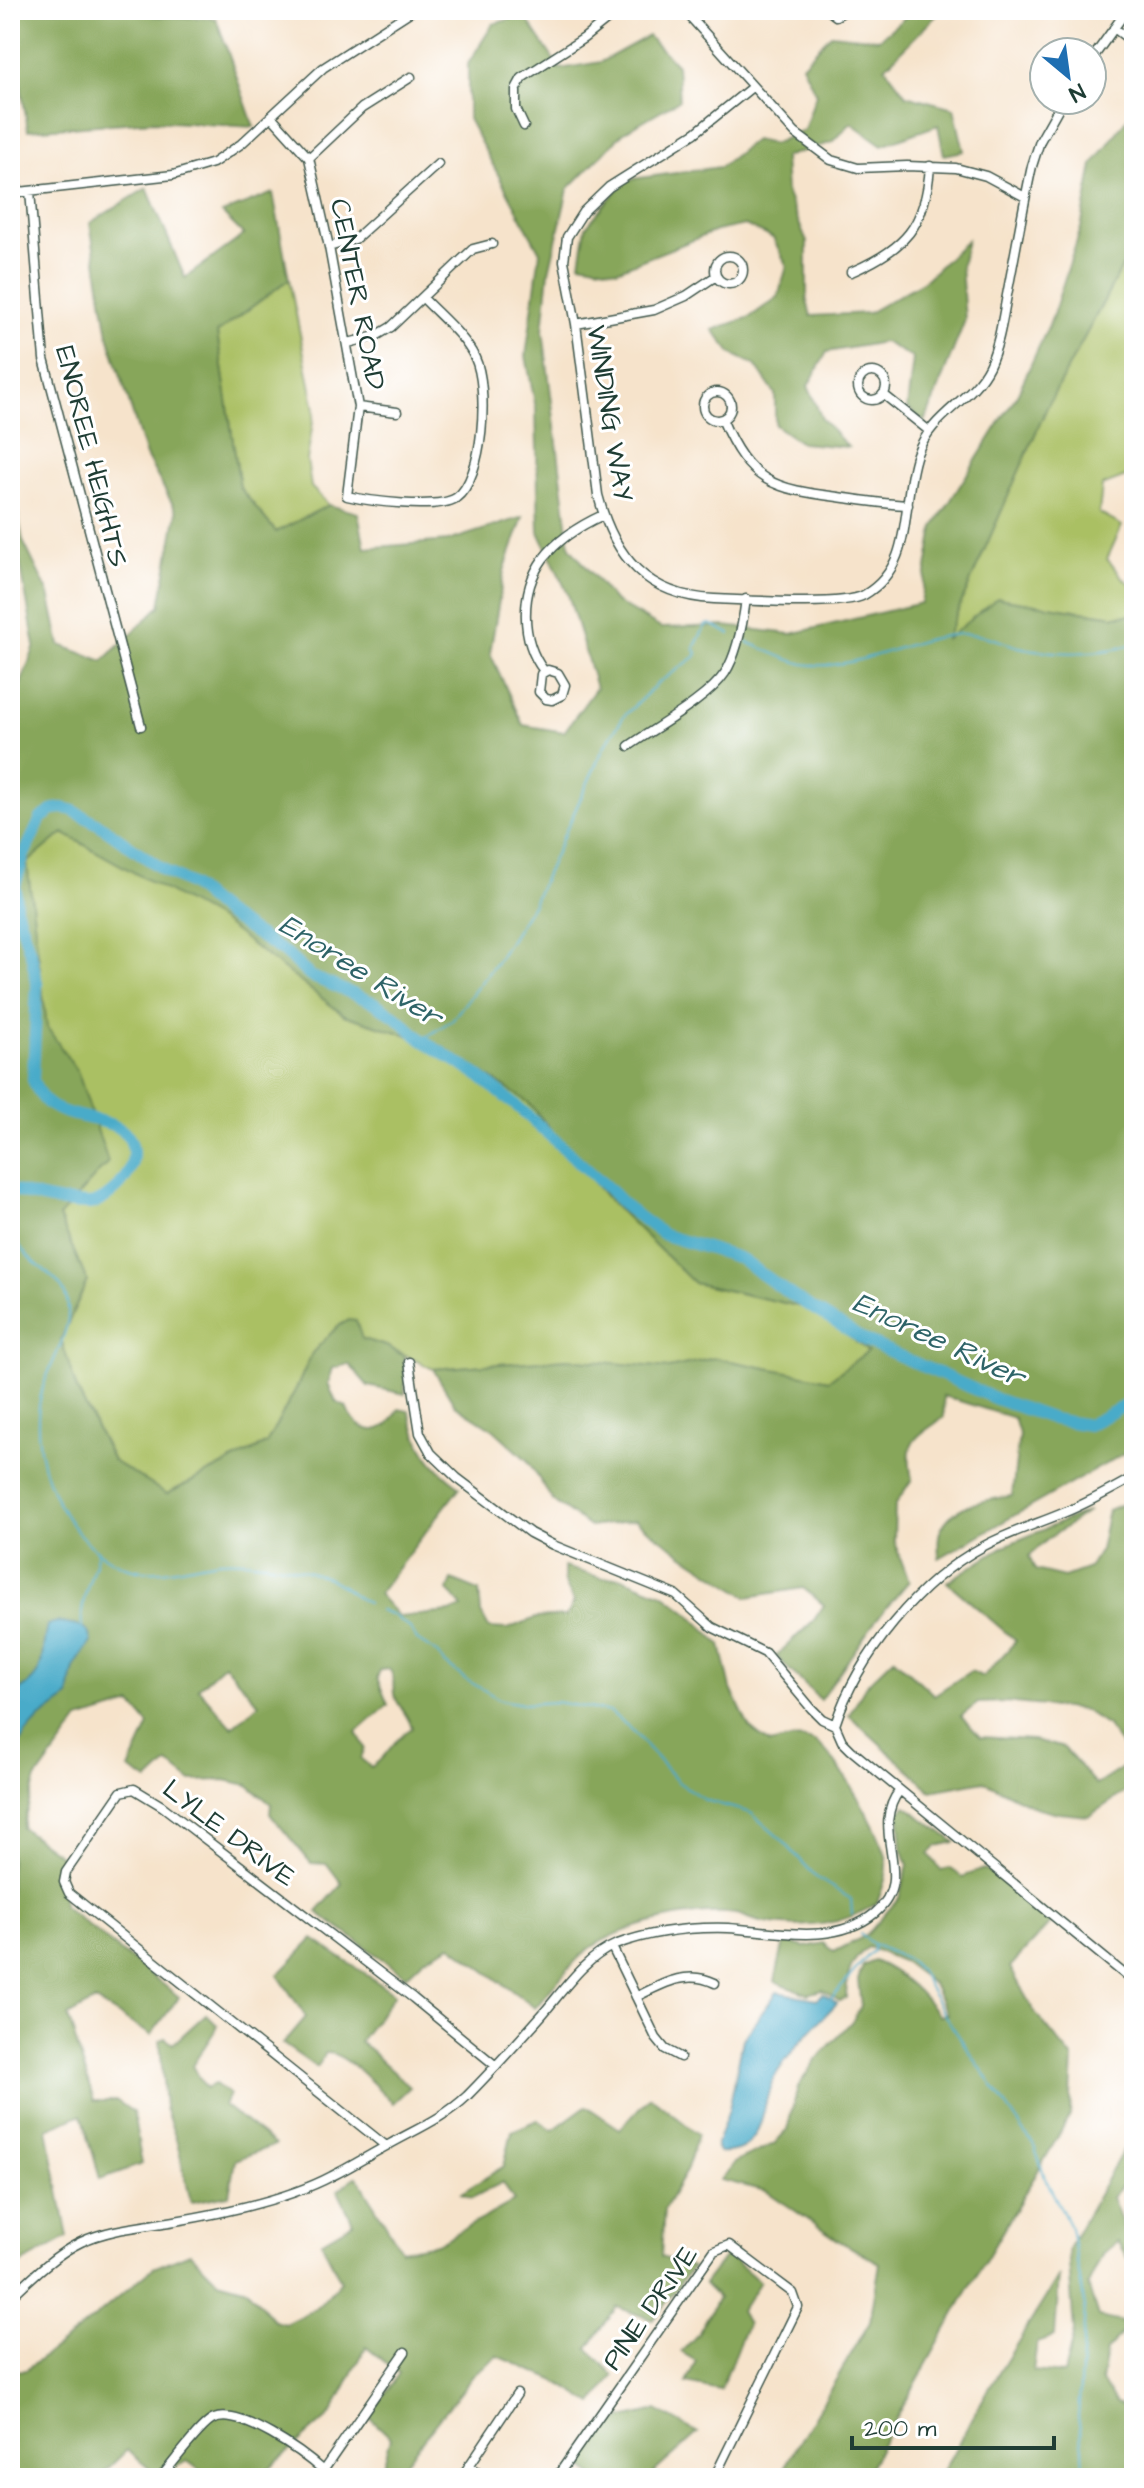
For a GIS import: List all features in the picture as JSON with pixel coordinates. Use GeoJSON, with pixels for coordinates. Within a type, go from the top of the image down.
{"type":"FeatureCollection","features":[{"type":"Feature","properties":{"kind":"street"},"geometry":{"type":"LineString","coordinates":[[10,193],[173,175],[198,169],[228,154],[336,57],[413,10]]}},
{"type":"Feature","properties":{"kind":"street"},"geometry":{"type":"LineString","coordinates":[[524,126],[516,109],[516,89],[522,78],[584,38],[619,10]]}},
{"type":"Feature","properties":{"kind":"street"},"geometry":{"type":"LineString","coordinates":[[684,10],[795,133],[837,163],[863,168],[930,166],[977,173],[1025,197]]}},
{"type":"Feature","properties":{"kind":"street"},"geometry":{"type":"LineString","coordinates":[[828,10],[836,16],[847,10]]}},
{"type":"Feature","properties":{"kind":"street"},"geometry":{"type":"LineString","coordinates":[[1108,36],[1127,10]]}},
{"type":"Feature","properties":{"kind":"street"},"geometry":{"type":"LineString","coordinates":[[1114,28],[1134,43]]}},
{"type":"Feature","properties":{"kind":"street"},"geometry":{"type":"LineString","coordinates":[[309,158],[362,108],[411,77]]}},
{"type":"Feature","properties":{"kind":"street","name":"WINDING WAY"},"geometry":{"type":"LineString","coordinates":[[752,87],[695,133],[609,187],[575,221],[567,237],[564,256],[603,515],[638,572],[655,584],[691,597],[842,602],[863,596],[883,579],[895,562],[902,541],[914,464],[928,430],[977,384],[991,363],[1001,329],[1025,197],[1040,141],[1054,116]]}},
{"type":"Feature","properties":{"kind":"street","name":"CENTER ROAD"},"geometry":{"type":"LineString","coordinates":[[271,116],[309,158],[329,247],[358,407],[347,496],[391,503],[444,502],[455,498],[469,476],[483,427],[478,367],[464,341],[423,298]]}},
{"type":"Feature","properties":{"kind":"street"},"geometry":{"type":"LineString","coordinates":[[329,247],[355,239],[438,164]]}},
{"type":"Feature","properties":{"kind":"street"},"geometry":{"type":"LineString","coordinates":[[851,272],[888,253],[913,227],[927,198],[930,166]]}},
{"type":"Feature","properties":{"kind":"street","name":"ENOREE HEIGHTS"},"geometry":{"type":"LineString","coordinates":[[30,191],[44,359],[141,726]]}},
{"type":"Feature","properties":{"kind":"street"},"geometry":{"type":"LineString","coordinates":[[348,343],[384,332],[473,249],[492,244]]}},
{"type":"Feature","properties":{"kind":"street"},"geometry":{"type":"LineString","coordinates":[[576,324],[654,310],[686,296],[716,276]]}},
{"type":"Feature","properties":{"kind":"street"},"geometry":{"type":"LineString","coordinates":[[883,394],[928,430]]}},
{"type":"Feature","properties":{"kind":"street"},"geometry":{"type":"LineString","coordinates":[[358,407],[397,412]]}},
{"type":"Feature","properties":{"kind":"street"},"geometry":{"type":"LineString","coordinates":[[722,419],[746,462],[776,486],[818,495],[908,505]]}},
{"type":"Feature","properties":{"kind":"street"},"geometry":{"type":"LineString","coordinates":[[544,671],[536,660],[526,625],[534,576],[558,544],[603,515]]}},
{"type":"Feature","properties":{"kind":"street"},"geometry":{"type":"LineString","coordinates":[[629,746],[702,695],[722,676],[732,658],[746,599]]}},
{"type":"Feature","properties":{"kind":"street"},"geometry":{"type":"LineString","coordinates":[[409,1362],[420,1433],[431,1453],[457,1478],[530,1533],[676,1595],[712,1627],[765,1653],[811,1708],[822,1719],[835,1725],[846,1746],[1134,1982]]}},
{"type":"Feature","properties":{"kind":"street"},"geometry":{"type":"LineString","coordinates":[[835,1725],[842,1705],[874,1649],[911,1602],[936,1578],[983,1547],[1077,1507],[1134,1477]]}},
{"type":"Feature","properties":{"kind":"street","name":"LYLE DRIVE"},"geometry":{"type":"LineString","coordinates":[[386,2146],[69,1893],[64,1882],[66,1872],[121,1792],[134,1789],[162,1806],[432,2013],[496,2066]]}},
{"type":"Feature","properties":{"kind":"street"},"geometry":{"type":"LineString","coordinates":[[10,2298],[61,2254],[94,2237],[201,2216],[303,2189],[449,2111],[496,2066],[585,1965],[612,1947],[655,1935],[702,1928],[821,1933],[868,1918],[884,1904],[893,1884],[887,1819],[890,1802],[900,1790]]}},
{"type":"Feature","properties":{"kind":"street"},"geometry":{"type":"LineString","coordinates":[[612,1947],[656,2038],[680,2057]]}},
{"type":"Feature","properties":{"kind":"street"},"geometry":{"type":"LineString","coordinates":[[636,1997],[682,1977],[704,1978],[715,1983]]}},
{"type":"Feature","properties":{"kind":"street","name":"PINE DRIVE"},"geometry":{"type":"LineString","coordinates":[[556,2478],[714,2251],[729,2245],[793,2293],[798,2307],[714,2478]]}},
{"type":"Feature","properties":{"kind":"street"},"geometry":{"type":"LineString","coordinates":[[160,2478],[208,2422],[219,2417],[257,2427],[300,2453],[320,2474],[405,2352]]}},
{"type":"Feature","properties":{"kind":"street"},"geometry":{"type":"LineString","coordinates":[[461,2478],[517,2394]]}},
{"type":"Feature","properties":{"kind":"street"},"geometry":{"type":"LineString","coordinates":[[469,2465],[486,2478]]}},
{"type":"Feature","properties":{"kind":"green space"},"geometry":{"type":"Polygon","coordinates":[[[10,10],[150,10],[153,16],[216,18],[254,127],[153,121],[28,130],[19,74],[10,74],[10,10]]]}},
{"type":"Feature","properties":{"kind":"green space"},"geometry":{"type":"Polygon","coordinates":[[[914,10],[942,10],[885,67],[906,95],[954,108],[964,151],[944,155],[938,125],[882,145],[851,123],[833,142],[784,157],[786,192],[807,242],[807,301],[811,316],[868,313],[924,281],[967,240],[961,266],[965,320],[925,422],[907,408],[913,358],[884,342],[827,352],[808,386],[822,419],[848,447],[801,443],[775,425],[775,394],[755,365],[732,354],[713,330],[750,317],[778,297],[787,266],[773,238],[745,225],[716,231],[617,270],[580,263],[586,227],[625,180],[720,167],[754,140],[773,144],[804,130],[816,94],[802,65],[831,34],[879,39],[914,10]]]}},
{"type":"Feature","properties":{"kind":"green space"},"geometry":{"type":"Polygon","coordinates":[[[524,15],[560,69],[601,62],[648,36],[677,65],[679,100],[624,132],[568,189],[549,272],[543,330],[570,547],[614,601],[661,628],[725,626],[791,634],[921,603],[934,527],[1018,393],[1052,318],[1081,228],[1093,165],[1134,109],[1134,245],[1047,407],[945,640],[997,598],[1114,616],[1134,615],[1134,1398],[1126,1403],[1132,1449],[939,1558],[939,1535],[952,1515],[970,1505],[1012,1496],[1019,1434],[1014,1418],[943,1396],[944,1417],[914,1441],[909,1455],[912,1479],[895,1505],[894,1541],[909,1581],[876,1620],[820,1700],[776,1656],[814,1620],[824,1605],[803,1588],[748,1597],[635,1520],[590,1527],[553,1501],[528,1461],[494,1430],[455,1405],[433,1369],[567,1359],[669,1368],[715,1358],[829,1380],[868,1351],[816,1310],[694,1283],[608,1199],[528,1102],[439,1045],[344,1015],[221,921],[63,833],[27,863],[47,1027],[78,1073],[108,1162],[59,1217],[87,1281],[61,1339],[77,1390],[113,1461],[167,1494],[266,1444],[312,1353],[338,1326],[349,1320],[356,1321],[362,1339],[386,1346],[404,1356],[405,1394],[368,1386],[349,1364],[333,1368],[328,1384],[336,1402],[346,1407],[362,1427],[374,1430],[387,1425],[399,1409],[409,1411],[427,1455],[440,1471],[460,1487],[378,1594],[399,1617],[450,1612],[462,1607],[448,1590],[452,1580],[479,1591],[481,1613],[489,1628],[507,1629],[536,1618],[567,1616],[574,1602],[564,1581],[564,1567],[602,1578],[620,1577],[665,1595],[721,1645],[731,1689],[749,1727],[770,1744],[806,1739],[826,1751],[869,1817],[884,1850],[887,1867],[877,1903],[837,1921],[795,1926],[761,1922],[736,1914],[700,1914],[660,1920],[621,1933],[582,1955],[535,2008],[451,1945],[424,1959],[406,1976],[317,1912],[342,1884],[327,1864],[311,1863],[270,1814],[271,1804],[248,1785],[224,1780],[191,1781],[168,1763],[149,1781],[129,1769],[149,1725],[132,1704],[79,1720],[36,1779],[22,1828],[61,1856],[63,1906],[179,1997],[151,2035],[95,2001],[68,2016],[94,2101],[117,2101],[133,2112],[142,2164],[100,2179],[82,2114],[47,2129],[68,2237],[21,2264],[10,2255],[10,713],[35,646],[18,551],[10,524],[10,473],[23,541],[49,594],[60,645],[103,661],[160,606],[177,512],[146,456],[108,335],[90,223],[147,188],[185,278],[244,235],[222,213],[273,193],[289,279],[217,333],[240,488],[276,532],[329,505],[358,513],[365,548],[448,541],[523,517],[504,571],[490,653],[523,725],[564,732],[596,688],[568,594],[539,532],[536,409],[526,356],[540,252],[468,119],[468,64],[493,24],[524,15]],[[224,1664],[198,1688],[232,1727],[259,1704],[224,1664]],[[389,1669],[380,1670],[377,1678],[388,1705],[357,1732],[365,1748],[361,1759],[371,1767],[412,1728],[396,1699],[389,1669]]]}},
{"type":"Feature","properties":{"kind":"green space"},"geometry":{"type":"Polygon","coordinates":[[[1134,245],[1134,468],[1126,477],[1102,486],[1099,513],[1122,526],[1107,559],[1134,586],[1134,615],[1114,616],[998,598],[944,642],[1047,407],[1134,245]]]}},
{"type":"Feature","properties":{"kind":"green space"},"geometry":{"type":"Polygon","coordinates":[[[289,279],[315,409],[307,460],[311,487],[329,505],[276,532],[240,488],[217,333],[289,279]]]}},
{"type":"Feature","properties":{"kind":"green space"},"geometry":{"type":"Polygon","coordinates":[[[63,833],[221,921],[344,1015],[439,1045],[528,1102],[608,1199],[694,1283],[816,1310],[868,1351],[829,1380],[715,1358],[669,1368],[567,1359],[433,1369],[338,1326],[312,1353],[267,1443],[167,1494],[113,1461],[77,1390],[61,1339],[87,1281],[59,1217],[78,1073],[47,1028],[27,863],[63,833]]]}},
{"type":"Feature","properties":{"kind":"green space"},"geometry":{"type":"Polygon","coordinates":[[[1134,1499],[1134,1786],[1089,1816],[1035,1807],[984,1781],[931,1791],[849,1715],[866,1685],[894,1658],[934,1695],[971,1671],[983,1677],[1016,1641],[947,1582],[1004,1546],[1089,1511],[1029,1556],[1035,1570],[1064,1577],[1089,1568],[1100,1550],[1108,1510],[1134,1499]],[[1004,1702],[978,1703],[961,1716],[980,1737],[1033,1740],[1064,1748],[1096,1785],[1133,1761],[1106,1725],[1084,1710],[1004,1702]]]}},
{"type":"Feature","properties":{"kind":"green space"},"geometry":{"type":"Polygon","coordinates":[[[906,1806],[955,1842],[937,1846],[929,1854],[941,1870],[950,1868],[962,1877],[984,1869],[999,1876],[1053,1920],[1010,1967],[1033,2010],[1073,2059],[1070,2116],[863,2478],[778,2478],[870,2322],[880,2263],[841,2242],[766,2191],[721,2180],[735,2162],[774,2144],[787,2130],[798,2087],[815,2061],[853,2020],[861,2006],[858,1980],[863,1966],[874,1961],[893,1971],[910,1984],[939,2016],[947,2014],[933,1984],[904,1962],[868,1947],[853,1963],[848,1975],[846,1998],[840,2001],[822,1990],[807,1994],[775,1981],[784,1942],[806,1947],[823,1943],[834,1952],[867,1935],[899,1898],[908,1865],[902,1848],[899,1812],[906,1806]]]}},
{"type":"Feature","properties":{"kind":"green space"},"geometry":{"type":"Polygon","coordinates":[[[313,1939],[395,1994],[360,2041],[410,2087],[393,2103],[343,2058],[326,2053],[316,2067],[283,2044],[306,2017],[278,1975],[313,1939]]]}},
{"type":"Feature","properties":{"kind":"green space"},"geometry":{"type":"Polygon","coordinates":[[[206,2014],[218,2026],[192,2066],[206,2088],[215,2084],[229,2094],[224,2105],[275,2145],[235,2160],[229,2195],[191,2202],[177,2142],[165,2108],[160,2041],[165,2038],[173,2044],[206,2014]]]}},
{"type":"Feature","properties":{"kind":"green space"},"geometry":{"type":"Polygon","coordinates":[[[650,2096],[698,2134],[686,2171],[664,2209],[661,2257],[692,2267],[653,2320],[617,2307],[588,2348],[614,2376],[593,2404],[556,2381],[498,2356],[476,2372],[393,2478],[379,2478],[391,2438],[369,2417],[399,2373],[366,2347],[332,2413],[258,2478],[212,2478],[187,2461],[158,2476],[127,2450],[98,2478],[10,2478],[10,2371],[26,2370],[153,2268],[190,2253],[218,2281],[247,2289],[274,2321],[285,2324],[317,2308],[341,2281],[321,2242],[353,2223],[338,2190],[357,2176],[401,2250],[437,2244],[514,2201],[503,2182],[472,2198],[461,2193],[504,2166],[512,2131],[538,2120],[553,2130],[586,2106],[620,2129],[650,2096]]]}},
{"type":"Feature","properties":{"kind":"green space"},"geometry":{"type":"Polygon","coordinates":[[[1123,2150],[1134,2159],[1134,2178],[1112,2197],[1134,2245],[1134,2270],[1117,2242],[1103,2253],[1088,2285],[1098,2317],[1122,2322],[1124,2331],[1106,2351],[1101,2381],[1116,2403],[1134,2409],[1134,2478],[939,2478],[987,2392],[1059,2276],[1055,2336],[1037,2342],[1033,2371],[1064,2374],[1074,2332],[1068,2249],[1123,2150]]]}},
{"type":"Feature","properties":{"kind":"green space"},"geometry":{"type":"Polygon","coordinates":[[[727,2254],[760,2282],[740,2311],[747,2324],[720,2390],[686,2383],[696,2361],[681,2352],[698,2334],[718,2298],[704,2284],[727,2254]]]}},
{"type":"Feature","properties":{"kind":"green space"},"geometry":{"type":"Polygon","coordinates":[[[657,2410],[698,2433],[652,2474],[655,2478],[594,2478],[578,2459],[595,2432],[624,2418],[657,2410]]]}},
{"type":"Feature","properties":{"kind":"water"},"geometry":{"type":"Polygon","coordinates":[[[57,1622],[82,1627],[88,1631],[91,1642],[75,1667],[69,1697],[40,1718],[17,1749],[10,1751],[10,1696],[37,1674],[47,1625],[57,1622]]]}},
{"type":"Feature","properties":{"kind":"water"},"geometry":{"type":"Polygon","coordinates":[[[777,1992],[817,1999],[823,1994],[837,2003],[779,2070],[770,2087],[760,2125],[749,2143],[737,2150],[719,2152],[716,2146],[729,2109],[743,2039],[777,1992]]]}},
{"type":"Feature","properties":{"kind":"waterway"},"geometry":{"type":"LineString","coordinates":[[422,1040],[452,1020],[495,964],[532,905],[604,747],[624,716],[658,683],[695,657],[697,653],[694,648],[706,625],[730,634]]}},
{"type":"Feature","properties":{"kind":"waterway"},"geometry":{"type":"LineString","coordinates":[[747,642],[797,662],[824,665],[865,658],[926,640],[966,634],[1032,650],[1061,652],[1092,652],[1134,644]]}},
{"type":"Feature","properties":{"kind":"waterway","name":"Enoree River"},"geometry":{"type":"LineString","coordinates":[[10,1189],[58,1201],[92,1204],[119,1186],[133,1158],[131,1141],[124,1132],[115,1126],[55,1108],[41,1096],[33,1080],[37,983],[16,908],[15,886],[24,855],[41,818],[55,809],[63,808],[100,825],[165,871],[191,885],[224,913],[285,953],[310,976],[375,1003],[399,1019],[422,1040],[476,1074],[518,1107],[627,1208],[664,1235],[739,1258],[791,1295],[864,1340],[996,1399],[1053,1419],[1088,1425],[1134,1401]]}},
{"type":"Feature","properties":{"kind":"waterway"},"geometry":{"type":"LineString","coordinates":[[10,1230],[24,1252],[58,1283],[68,1306],[66,1329],[43,1387],[38,1412],[39,1438],[43,1465],[52,1491],[81,1536],[101,1553],[135,1570],[171,1570],[230,1560],[276,1565],[332,1580],[367,1603]]}},
{"type":"Feature","properties":{"kind":"waterway"},"geometry":{"type":"LineString","coordinates":[[82,1627],[84,1598],[98,1551]]}},
{"type":"Feature","properties":{"kind":"waterway"},"geometry":{"type":"LineString","coordinates":[[380,1610],[393,1615],[410,1628],[417,1640],[437,1653],[465,1679],[501,1700],[523,1704],[556,1702],[610,1712],[630,1728],[678,1782],[705,1800],[751,1813],[783,1841],[817,1878],[851,1899],[852,1914]]}},
{"type":"Feature","properties":{"kind":"waterway"},"geometry":{"type":"LineString","coordinates":[[860,1934],[873,1944],[910,1961],[921,1972],[943,2013],[1034,2146],[1046,2180],[1071,2228],[1085,2307],[1078,2418],[1084,2478]]}},
{"type":"Feature","properties":{"kind":"waterway"},"geometry":{"type":"LineString","coordinates":[[831,1999],[873,1951],[873,1945]]}}]}
